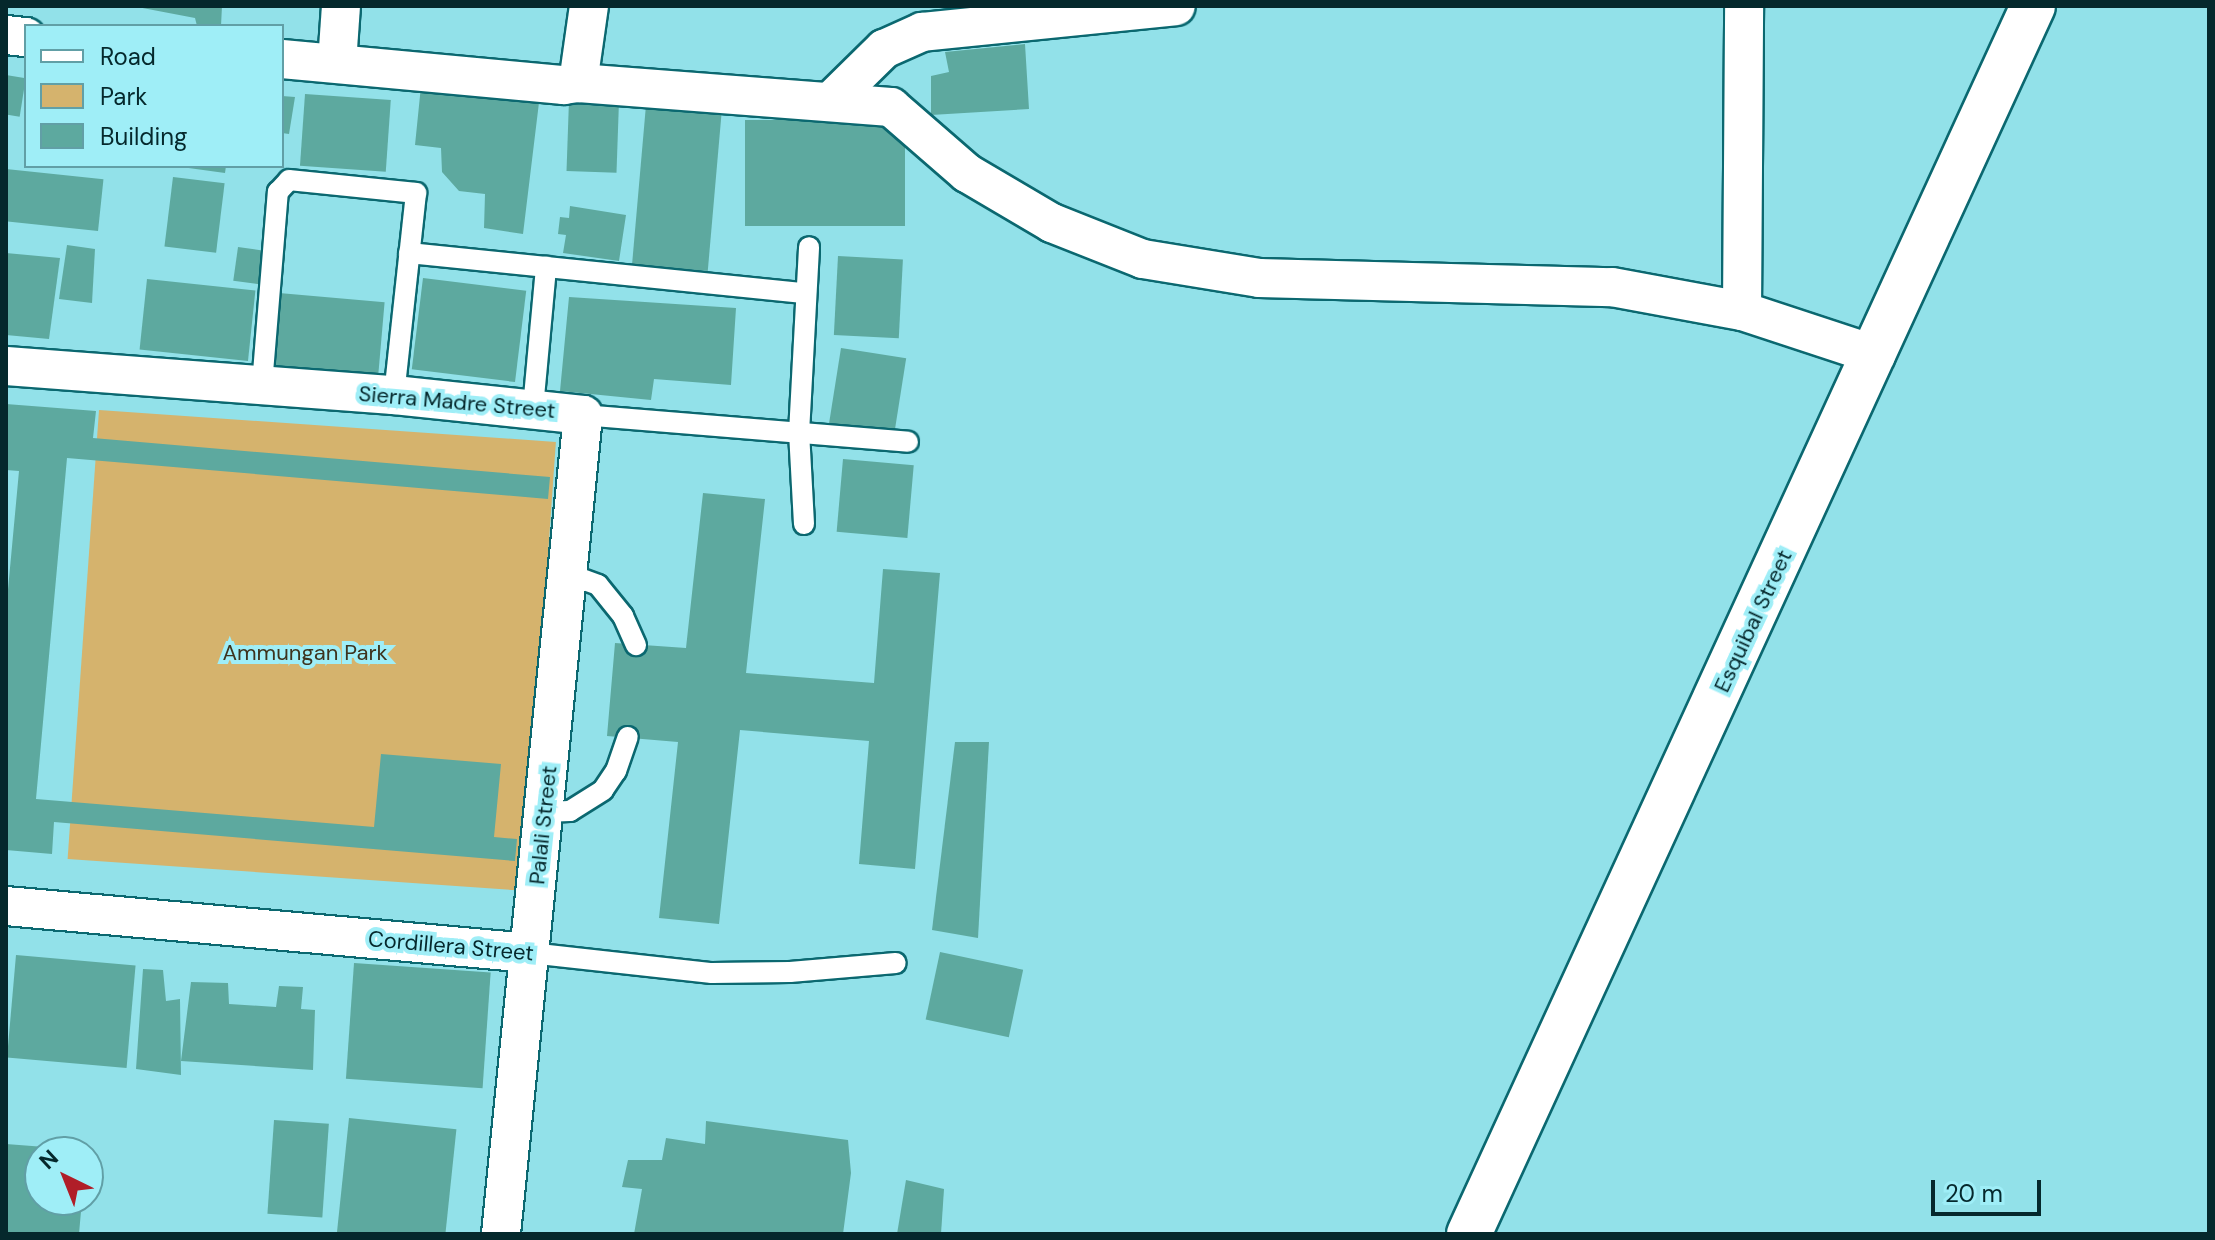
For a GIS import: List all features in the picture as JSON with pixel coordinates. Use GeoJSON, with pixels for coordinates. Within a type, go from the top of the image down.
{"type":"FeatureCollection","features":[{"type":"Feature","properties":{"kind":"street"},"geometry":{"type":"LineString","coordinates":[[337,63],[341,6]]}},
{"type":"Feature","properties":{"kind":"street"},"geometry":{"type":"LineString","coordinates":[[578,83],[589,6]]}},
{"type":"Feature","properties":{"kind":"street"},"geometry":{"type":"LineString","coordinates":[[830,102],[884,49],[922,32],[1176,6]]}},
{"type":"Feature","properties":{"kind":"street"},"geometry":{"type":"LineString","coordinates":[[1742,311],[1744,6]]}},
{"type":"Feature","properties":{"kind":"street","name":"Esquibal Street"},"geometry":{"type":"LineString","coordinates":[[1469,1234],[1876,355],[2033,6]]}},
{"type":"Feature","properties":{"kind":"street"},"geometry":{"type":"LineString","coordinates":[[284,59],[564,85],[578,83],[891,107],[967,173],[1052,223],[1143,259],[1259,278],[1612,287],[1742,311],[1876,355]]}},
{"type":"Feature","properties":{"kind":"street","name":"Sierra Madre Street"},"geometry":{"type":"LineString","coordinates":[[6,366],[394,395],[583,415]]}},
{"type":"Feature","properties":{"kind":"street","name":"Palali Street"},"geometry":{"type":"LineString","coordinates":[[501,1234],[583,415]]}},
{"type":"Feature","properties":{"kind":"street","name":"Cordillera Street"},"geometry":{"type":"LineString","coordinates":[[6,906],[530,953]]}},
{"type":"Feature","properties":{"kind":"lane"},"geometry":{"type":"LineString","coordinates":[[262,385],[278,192],[282,184],[289,180],[416,193],[394,395]]}},
{"type":"Feature","properties":{"kind":"lane"},"geometry":{"type":"LineString","coordinates":[[804,524],[799,433],[809,247]]}},
{"type":"Feature","properties":{"kind":"lane"},"geometry":{"type":"LineString","coordinates":[[409,253],[806,293]]}},
{"type":"Feature","properties":{"kind":"lane"},"geometry":{"type":"LineString","coordinates":[[533,408],[546,267]]}},
{"type":"Feature","properties":{"kind":"lane","name":"Sierra Madre Street"},"geometry":{"type":"LineString","coordinates":[[583,415],[908,442]]}},
{"type":"Feature","properties":{"kind":"lane"},"geometry":{"type":"LineString","coordinates":[[568,574],[598,585],[623,616],[636,645]]}},
{"type":"Feature","properties":{"kind":"lane"},"geometry":{"type":"LineString","coordinates":[[544,812],[570,811],[603,790],[616,771],[628,737]]}},
{"type":"Feature","properties":{"kind":"lane","name":"Cordillera Street"},"geometry":{"type":"LineString","coordinates":[[530,953],[712,973],[790,972],[896,963]]}},
{"type":"Feature","properties":{"kind":"green space","name":"Ammungan Park"},"geometry":{"type":"Polygon","coordinates":[[[99,410],[556,442],[524,891],[68,859],[99,410]]]}},
{"type":"Feature","properties":{"kind":"building"},"geometry":{"type":"Polygon","coordinates":[[[132,6],[222,6],[221,24],[196,24],[195,18],[132,6]]]}},
{"type":"Feature","properties":{"kind":"building"},"geometry":{"type":"Polygon","coordinates":[[[1025,44],[1029,109],[931,115],[931,76],[949,72],[945,52],[1025,44]]]}},
{"type":"Feature","properties":{"kind":"building"},"geometry":{"type":"Polygon","coordinates":[[[6,75],[24,78],[20,117],[6,114],[6,75]]]}},
{"type":"Feature","properties":{"kind":"building"},"geometry":{"type":"Polygon","coordinates":[[[422,76],[541,86],[523,234],[484,228],[485,194],[459,191],[442,172],[441,148],[415,145],[422,76]]]}},
{"type":"Feature","properties":{"kind":"building"},"geometry":{"type":"Polygon","coordinates":[[[305,94],[391,100],[386,172],[300,166],[305,94]]]}},
{"type":"Feature","properties":{"kind":"building"},"geometry":{"type":"Polygon","coordinates":[[[284,96],[295,97],[289,134],[284,133],[284,96]]]}},
{"type":"Feature","properties":{"kind":"building"},"geometry":{"type":"Polygon","coordinates":[[[569,100],[619,102],[616,173],[567,171],[569,100]]]}},
{"type":"Feature","properties":{"kind":"building"},"geometry":{"type":"Polygon","coordinates":[[[646,105],[722,112],[708,271],[632,264],[646,105]]]}},
{"type":"Feature","properties":{"kind":"building"},"geometry":{"type":"Polygon","coordinates":[[[745,120],[905,120],[905,226],[745,226],[745,120]]]}},
{"type":"Feature","properties":{"kind":"building"},"geometry":{"type":"Polygon","coordinates":[[[189,168],[226,168],[225,173],[189,168]]]}},
{"type":"Feature","properties":{"kind":"building"},"geometry":{"type":"Polygon","coordinates":[[[6,169],[103,179],[98,231],[6,221],[6,169]]]}},
{"type":"Feature","properties":{"kind":"building"},"geometry":{"type":"Polygon","coordinates":[[[173,177],[225,183],[216,253],[164,246],[173,177]]]}},
{"type":"Feature","properties":{"kind":"building"},"geometry":{"type":"Polygon","coordinates":[[[570,206],[626,215],[619,261],[563,253],[566,235],[558,234],[560,217],[569,218],[570,206]]]}},
{"type":"Feature","properties":{"kind":"building"},"geometry":{"type":"Polygon","coordinates":[[[67,245],[95,249],[92,303],[59,299],[67,245]]]}},
{"type":"Feature","properties":{"kind":"building"},"geometry":{"type":"Polygon","coordinates":[[[238,247],[266,251],[261,285],[233,281],[238,247]]]}},
{"type":"Feature","properties":{"kind":"building"},"geometry":{"type":"Polygon","coordinates":[[[6,253],[60,258],[49,339],[6,335],[6,253]]]}},
{"type":"Feature","properties":{"kind":"building"},"geometry":{"type":"Polygon","coordinates":[[[838,256],[903,259],[899,338],[834,335],[838,256]]]}},
{"type":"Feature","properties":{"kind":"building"},"geometry":{"type":"Polygon","coordinates":[[[423,278],[526,291],[515,382],[412,369],[423,278]]]}},
{"type":"Feature","properties":{"kind":"building"},"geometry":{"type":"Polygon","coordinates":[[[147,279],[255,290],[248,361],[140,350],[147,279]]]}},
{"type":"Feature","properties":{"kind":"building"},"geometry":{"type":"Polygon","coordinates":[[[279,293],[385,302],[377,390],[271,381],[279,293]]]}},
{"type":"Feature","properties":{"kind":"building"},"geometry":{"type":"Polygon","coordinates":[[[569,297],[736,308],[731,385],[654,379],[651,400],[560,391],[569,297]]]}},
{"type":"Feature","properties":{"kind":"building"},"geometry":{"type":"Polygon","coordinates":[[[841,348],[906,358],[894,433],[829,423],[841,348]]]}},
{"type":"Feature","properties":{"kind":"building"},"geometry":{"type":"Polygon","coordinates":[[[6,404],[96,411],[93,438],[550,477],[548,499],[67,458],[36,799],[374,827],[381,754],[501,764],[494,837],[517,839],[515,861],[54,822],[52,854],[6,850],[6,611],[19,471],[6,470],[6,404]]]}},
{"type":"Feature","properties":{"kind":"building"},"geometry":{"type":"Polygon","coordinates":[[[843,459],[914,465],[907,538],[837,532],[843,459]]]}},
{"type":"Feature","properties":{"kind":"building"},"geometry":{"type":"Polygon","coordinates":[[[703,493],[765,499],[746,673],[874,683],[883,569],[940,573],[915,869],[859,864],[869,741],[740,730],[719,924],[659,918],[678,742],[607,736],[615,643],[686,648],[703,493]]]}},
{"type":"Feature","properties":{"kind":"building"},"geometry":{"type":"Polygon","coordinates":[[[955,742],[989,742],[978,938],[932,930],[955,742]]]}},
{"type":"Feature","properties":{"kind":"building"},"geometry":{"type":"Polygon","coordinates":[[[940,952],[1023,970],[1009,1037],[926,1019],[940,952]]]}},
{"type":"Feature","properties":{"kind":"building"},"geometry":{"type":"Polygon","coordinates":[[[16,955],[136,965],[127,1068],[7,1058],[16,955]]]}},
{"type":"Feature","properties":{"kind":"building"},"geometry":{"type":"Polygon","coordinates":[[[354,963],[491,973],[483,1088],[346,1079],[354,963]]]}},
{"type":"Feature","properties":{"kind":"building"},"geometry":{"type":"Polygon","coordinates":[[[143,969],[163,970],[166,1001],[180,999],[181,1075],[136,1069],[143,969]]]}},
{"type":"Feature","properties":{"kind":"building"},"geometry":{"type":"Polygon","coordinates":[[[191,982],[228,983],[229,1004],[276,1007],[279,986],[303,987],[301,1009],[315,1010],[313,1070],[181,1061],[191,982]]]}},
{"type":"Feature","properties":{"kind":"building"},"geometry":{"type":"Polygon","coordinates":[[[349,1118],[456,1129],[445,1234],[337,1233],[349,1118]]]}},
{"type":"Feature","properties":{"kind":"building"},"geometry":{"type":"Polygon","coordinates":[[[274,1120],[329,1124],[322,1218],[267,1214],[274,1120]]]}},
{"type":"Feature","properties":{"kind":"building"},"geometry":{"type":"Polygon","coordinates":[[[706,1121],[848,1140],[851,1173],[843,1234],[634,1234],[642,1189],[622,1187],[628,1160],[662,1160],[666,1138],[705,1144],[706,1121]]]}},
{"type":"Feature","properties":{"kind":"building"},"geometry":{"type":"Polygon","coordinates":[[[6,1144],[24,1145],[24,1216],[81,1216],[79,1234],[6,1234],[6,1144]]]}},
{"type":"Feature","properties":{"kind":"building"},"geometry":{"type":"Polygon","coordinates":[[[906,1180],[944,1189],[941,1234],[897,1234],[906,1180]]]}}]}
